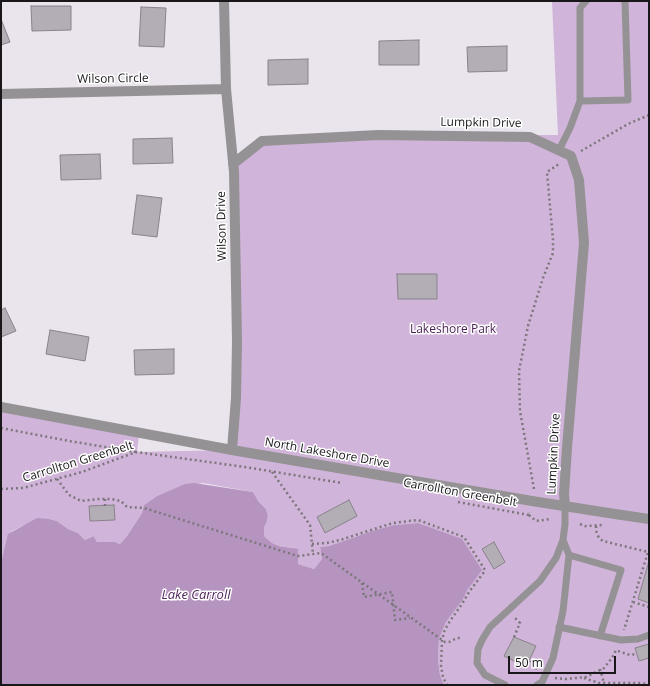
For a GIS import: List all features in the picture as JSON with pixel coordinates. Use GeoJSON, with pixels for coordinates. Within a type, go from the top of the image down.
{"type":"FeatureCollection","features":[{"type":"Feature","properties":{"kind":"street","name":"Wilson Drive"},"geometry":{"type":"LineString","coordinates":[[224,1],[226,89],[234,172],[237,363],[232,450]]}},
{"type":"Feature","properties":{"kind":"street","name":"Wilson Circle"},"geometry":{"type":"LineString","coordinates":[[1,94],[226,89]]}},
{"type":"Feature","properties":{"kind":"street","name":"Lumpkin Drive"},"geometry":{"type":"LineString","coordinates":[[233,164],[262,141],[378,135],[530,137],[572,156],[578,180],[584,243],[567,448],[564,494],[565,506]]}},
{"type":"Feature","properties":{"kind":"street","name":"North Lakeshore Drive"},"geometry":{"type":"LineString","coordinates":[[1,407],[232,450],[532,501],[649,518]]}},
{"type":"Feature","properties":{"kind":"lane"},"geometry":{"type":"LineString","coordinates":[[559,150],[570,128],[580,101],[580,8],[586,1]]}},
{"type":"Feature","properties":{"kind":"lane"},"geometry":{"type":"LineString","coordinates":[[580,101],[628,100],[625,1]]}},
{"type":"Feature","properties":{"kind":"lane"},"geometry":{"type":"LineString","coordinates":[[505,685],[485,675],[477,663],[478,649],[490,627],[540,581],[556,558],[564,540],[565,506]]}},
{"type":"Feature","properties":{"kind":"lane"},"geometry":{"type":"LineString","coordinates":[[536,685],[542,682],[553,658],[564,604],[569,555],[564,540]]}},
{"type":"Feature","properties":{"kind":"lane"},"geometry":{"type":"LineString","coordinates":[[569,555],[621,570],[600,636]]}},
{"type":"Feature","properties":{"kind":"lane"},"geometry":{"type":"LineString","coordinates":[[559,627],[621,640],[638,640],[649,635]]}},
{"type":"Feature","properties":{"kind":"path","name":"Carrollton Greenbelt"},"geometry":{"type":"LineString","coordinates":[[451,501],[529,515],[534,491],[520,411],[520,371],[528,326],[543,278],[553,253],[547,172],[628,124],[649,115]]}},
{"type":"Feature","properties":{"kind":"path"},"geometry":{"type":"LineString","coordinates":[[1,428],[136,452]]}},
{"type":"Feature","properties":{"kind":"path","name":"Carrollton Greenbelt"},"geometry":{"type":"LineString","coordinates":[[1,489],[23,488],[57,479],[82,472],[136,452],[272,471],[342,483]]}},
{"type":"Feature","properties":{"kind":"path"},"geometry":{"type":"LineString","coordinates":[[272,471],[310,525],[314,554]]}},
{"type":"Feature","properties":{"kind":"path"},"geometry":{"type":"LineString","coordinates":[[57,479],[69,495],[81,501],[105,499],[121,501],[127,507],[144,508],[298,556],[321,553],[441,640],[449,642],[457,638],[462,638]]}},
{"type":"Feature","properties":{"kind":"path"},"geometry":{"type":"LineString","coordinates":[[105,499],[105,506]]}},
{"type":"Feature","properties":{"kind":"path"},"geometry":{"type":"LineString","coordinates":[[529,515],[536,521],[550,519]]}},
{"type":"Feature","properties":{"kind":"path"},"geometry":{"type":"LineString","coordinates":[[312,544],[340,540],[393,523],[418,520],[464,538],[484,572],[448,624],[441,640],[441,666],[447,685]]}},
{"type":"Feature","properties":{"kind":"path"},"geometry":{"type":"LineString","coordinates":[[362,582],[364,597],[392,592],[395,620],[410,618]]}},
{"type":"Feature","properties":{"kind":"path"},"geometry":{"type":"LineString","coordinates":[[633,602],[649,607]]}},
{"type":"Feature","properties":{"kind":"path"},"geometry":{"type":"LineString","coordinates":[[508,610],[520,623],[514,637]]}},
{"type":"Feature","properties":{"kind":"path"},"geometry":{"type":"LineString","coordinates":[[616,650],[630,655],[636,654]]}},
{"type":"Feature","properties":{"kind":"path"},"geometry":{"type":"LineString","coordinates":[[600,670],[604,683]]}},
{"type":"Feature","properties":{"kind":"path"},"geometry":{"type":"LineString","coordinates":[[581,678],[599,683],[649,684]]}},
{"type":"Feature","properties":{"kind":"green space","name":"Lakeshore Park"},"geometry":{"type":"Polygon","coordinates":[[[552,1],[649,1],[649,685],[444,685],[440,675],[438,660],[439,639],[446,622],[462,601],[468,589],[424,525],[418,523],[394,525],[329,546],[320,547],[322,559],[314,569],[298,564],[292,548],[279,546],[272,543],[264,536],[264,528],[268,516],[266,509],[259,502],[253,492],[203,483],[174,489],[157,496],[144,505],[142,513],[120,544],[115,542],[97,542],[92,536],[85,540],[78,533],[68,529],[57,521],[49,519],[22,526],[12,531],[7,537],[1,563],[1,407],[139,433],[137,452],[232,450],[233,164],[262,141],[378,135],[558,135],[552,1]]]}},
{"type":"Feature","properties":{"kind":"water","name":"Lake Carroll"},"geometry":{"type":"Polygon","coordinates":[[[194,483],[253,492],[259,502],[266,509],[268,516],[264,528],[264,536],[272,543],[279,546],[298,549],[298,564],[314,569],[322,559],[320,547],[329,546],[394,525],[418,523],[462,539],[482,570],[468,589],[462,601],[446,622],[439,639],[438,660],[440,675],[444,685],[1,685],[1,563],[8,534],[37,518],[49,519],[57,521],[68,529],[78,533],[85,540],[93,536],[97,542],[115,542],[120,544],[142,513],[144,505],[157,496],[185,484],[194,483]]]}},
{"type":"Feature","properties":{"kind":"building"},"geometry":{"type":"Polygon","coordinates":[[[31,6],[71,6],[71,30],[32,31],[31,6]]]}},
{"type":"Feature","properties":{"kind":"building"},"geometry":{"type":"Polygon","coordinates":[[[141,7],[166,8],[164,47],[139,46],[141,7]]]}},
{"type":"Feature","properties":{"kind":"building"},"geometry":{"type":"Polygon","coordinates":[[[1,19],[10,42],[1,45],[1,19]]]}},
{"type":"Feature","properties":{"kind":"building"},"geometry":{"type":"Polygon","coordinates":[[[419,40],[419,65],[379,65],[379,41],[419,40]]]}},
{"type":"Feature","properties":{"kind":"building"},"geometry":{"type":"Polygon","coordinates":[[[507,46],[507,71],[468,72],[467,47],[507,46]]]}},
{"type":"Feature","properties":{"kind":"building"},"geometry":{"type":"Polygon","coordinates":[[[308,59],[308,84],[268,85],[268,60],[308,59]]]}},
{"type":"Feature","properties":{"kind":"building"},"geometry":{"type":"Polygon","coordinates":[[[172,138],[173,163],[133,164],[133,139],[172,138]]]}},
{"type":"Feature","properties":{"kind":"building"},"geometry":{"type":"Polygon","coordinates":[[[100,154],[101,179],[61,180],[60,155],[100,154]]]}},
{"type":"Feature","properties":{"kind":"building"},"geometry":{"type":"Polygon","coordinates":[[[137,195],[162,198],[157,237],[132,234],[137,195]]]}},
{"type":"Feature","properties":{"kind":"building"},"geometry":{"type":"Polygon","coordinates":[[[397,274],[437,274],[437,299],[398,299],[397,274]]]}},
{"type":"Feature","properties":{"kind":"building"},"geometry":{"type":"Polygon","coordinates":[[[5,308],[16,331],[1,337],[1,310],[5,308]]]}},
{"type":"Feature","properties":{"kind":"building"},"geometry":{"type":"Polygon","coordinates":[[[50,330],[89,337],[85,361],[46,354],[50,330]]]}},
{"type":"Feature","properties":{"kind":"building"},"geometry":{"type":"Polygon","coordinates":[[[174,349],[174,374],[135,375],[134,350],[174,349]]]}},
{"type":"Feature","properties":{"kind":"building"},"geometry":{"type":"Polygon","coordinates":[[[349,500],[357,516],[325,533],[317,517],[349,500]]]}},
{"type":"Feature","properties":{"kind":"building"},"geometry":{"type":"Polygon","coordinates":[[[114,505],[115,520],[90,521],[89,506],[114,505]]]}},
{"type":"Feature","properties":{"kind":"building"},"geometry":{"type":"Polygon","coordinates":[[[494,542],[505,562],[494,569],[482,549],[494,542]]]}},
{"type":"Feature","properties":{"kind":"building"},"geometry":{"type":"Polygon","coordinates":[[[649,561],[649,603],[638,599],[649,561]]]}},
{"type":"Feature","properties":{"kind":"building"},"geometry":{"type":"Polygon","coordinates":[[[514,637],[536,646],[526,667],[504,656],[514,637]]]}},
{"type":"Feature","properties":{"kind":"building"},"geometry":{"type":"Polygon","coordinates":[[[649,644],[649,658],[639,661],[635,648],[649,644]]]}}]}
